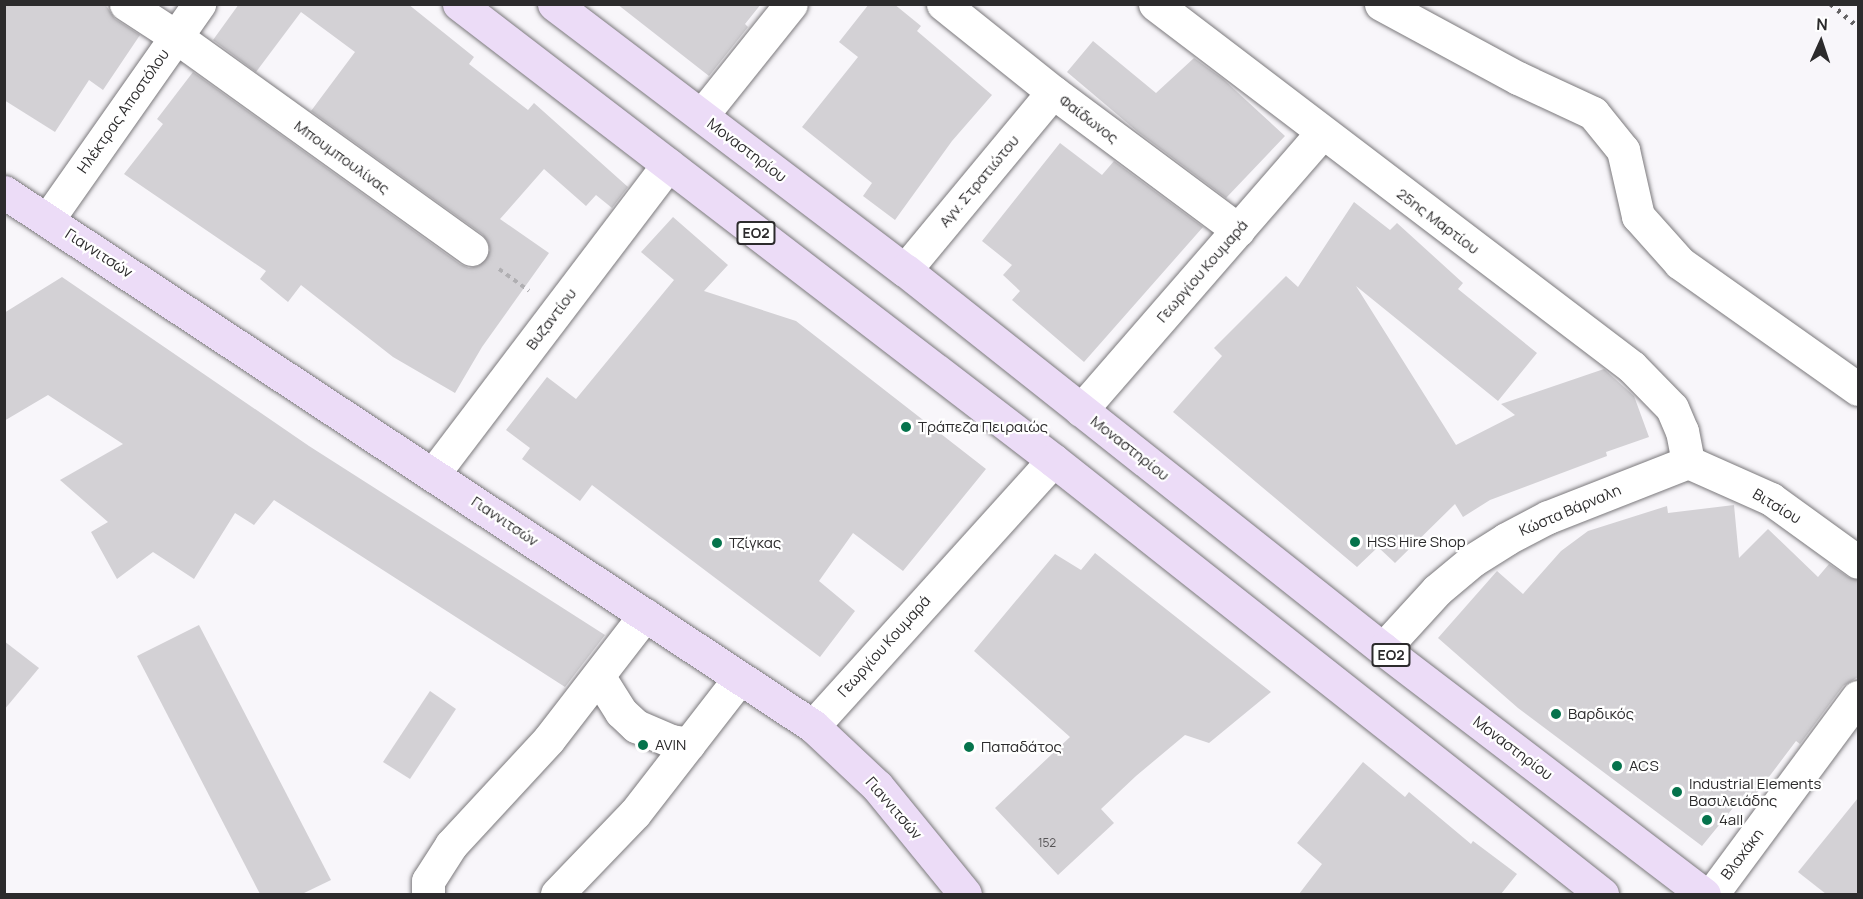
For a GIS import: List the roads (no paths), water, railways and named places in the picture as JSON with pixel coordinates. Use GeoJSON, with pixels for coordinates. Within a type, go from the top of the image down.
{"type":"FeatureCollection","features":[{"type":"Feature","properties":{"kind":"main road","name":"ΕΟ2"},"geometry":{"type":"LineString","coordinates":[[459,4],[1053,460],[1602,894]]}},
{"type":"Feature","properties":{"kind":"main road","name":"Μοναστηρίου"},"geometry":{"type":"LineString","coordinates":[[554,4],[905,270],[1383,649],[1704,894]]}},
{"type":"Feature","properties":{"kind":"main road","name":"Γιαννιτσών"},"geometry":{"type":"LineString","coordinates":[[4,192],[434,473],[739,679],[813,726],[878,786],[966,894]]}},
{"type":"Feature","properties":{"kind":"street","name":"Μπουμπουλίνας"},"geometry":{"type":"LineString","coordinates":[[126,4],[175,36],[471,249]]}},
{"type":"Feature","properties":{"kind":"street","name":"Ηλέκτρας Αποστόλου"},"geometry":{"type":"LineString","coordinates":[[48,219],[199,4]]}},
{"type":"Feature","properties":{"kind":"street"},"geometry":{"type":"LineString","coordinates":[[702,115],[791,4]]}},
{"type":"Feature","properties":{"kind":"street","name":"Φαίδωνος"},"geometry":{"type":"LineString","coordinates":[[943,4],[1053,92],[1238,230]]}},
{"type":"Feature","properties":{"kind":"street","name":"25ης Μαρτίου"},"geometry":{"type":"LineString","coordinates":[[1155,4],[1632,367],[1672,408],[1682,431],[1688,462]]}},
{"type":"Feature","properties":{"kind":"street"},"geometry":{"type":"LineString","coordinates":[[1381,4],[1518,78],[1593,113],[1623,150],[1638,216],[1680,263],[1858,389]]}},
{"type":"Feature","properties":{"kind":"street","name":"Αγν. Στρατιώτου"},"geometry":{"type":"LineString","coordinates":[[905,270],[1053,92]]}},
{"type":"Feature","properties":{"kind":"street","name":"Γεωργίου Κουμαρά"},"geometry":{"type":"LineString","coordinates":[[1081,410],[1322,133]]}},
{"type":"Feature","properties":{"kind":"street","name":"Βυζαντίου"},"geometry":{"type":"LineString","coordinates":[[434,473],[668,165]]}},
{"type":"Feature","properties":{"kind":"street","name":"Γεωργίου Κουμαρά"},"geometry":{"type":"LineString","coordinates":[[813,726],[1053,460]]}},
{"type":"Feature","properties":{"kind":"street","name":"Βιτσίου"},"geometry":{"type":"LineString","coordinates":[[1688,462],[1771,499],[1858,562]]}},
{"type":"Feature","properties":{"kind":"street","name":"Κώστα Βάρναλη"},"geometry":{"type":"LineString","coordinates":[[1383,649],[1437,590],[1496,544],[1548,517],[1688,462]]}},
{"type":"Feature","properties":{"kind":"street"},"geometry":{"type":"LineString","coordinates":[[428,894],[428,881],[451,844],[549,739],[645,615]]}},
{"type":"Feature","properties":{"kind":"street"},"geometry":{"type":"LineString","coordinates":[[599,677],[621,712],[636,726],[671,741],[689,744]]}},
{"type":"Feature","properties":{"kind":"street"},"geometry":{"type":"LineString","coordinates":[[557,894],[635,813],[739,679]]}},
{"type":"Feature","properties":{"kind":"street","name":"Βλαχάκη"},"geometry":{"type":"LineString","coordinates":[[1712,894],[1858,697]]}},
{"type":"Feature","properties":{"kind":"railway"},"geometry":{"type":"LineString","coordinates":[[1831,4],[1858,27]]}},
{"type":"Feature","properties":{"kind":"place","name":"Τράπεζα Πειραιώς"},"geometry":{"type":"Point","coordinates":[906,427]}},
{"type":"Feature","properties":{"kind":"place","name":"HSS Hire Shop"},"geometry":{"type":"Point","coordinates":[1355,542]}},
{"type":"Feature","properties":{"kind":"place","name":"Τζίγκας"},"geometry":{"type":"Point","coordinates":[717,543]}},
{"type":"Feature","properties":{"kind":"place","name":"Βαρδικός"},"geometry":{"type":"Point","coordinates":[1556,714]}},
{"type":"Feature","properties":{"kind":"place","name":"AVIN"},"geometry":{"type":"Point","coordinates":[643,745]}},
{"type":"Feature","properties":{"kind":"place","name":"Παπαδάτος"},"geometry":{"type":"Point","coordinates":[969,747]}},
{"type":"Feature","properties":{"kind":"place","name":"ACS"},"geometry":{"type":"Point","coordinates":[1617,766]}},
{"type":"Feature","properties":{"kind":"place","name":"Industrial Elements Βασιλειάδης"},"geometry":{"type":"Point","coordinates":[1677,792]}},
{"type":"Feature","properties":{"kind":"place","name":"4all"},"geometry":{"type":"Point","coordinates":[1707,820]}}]}
